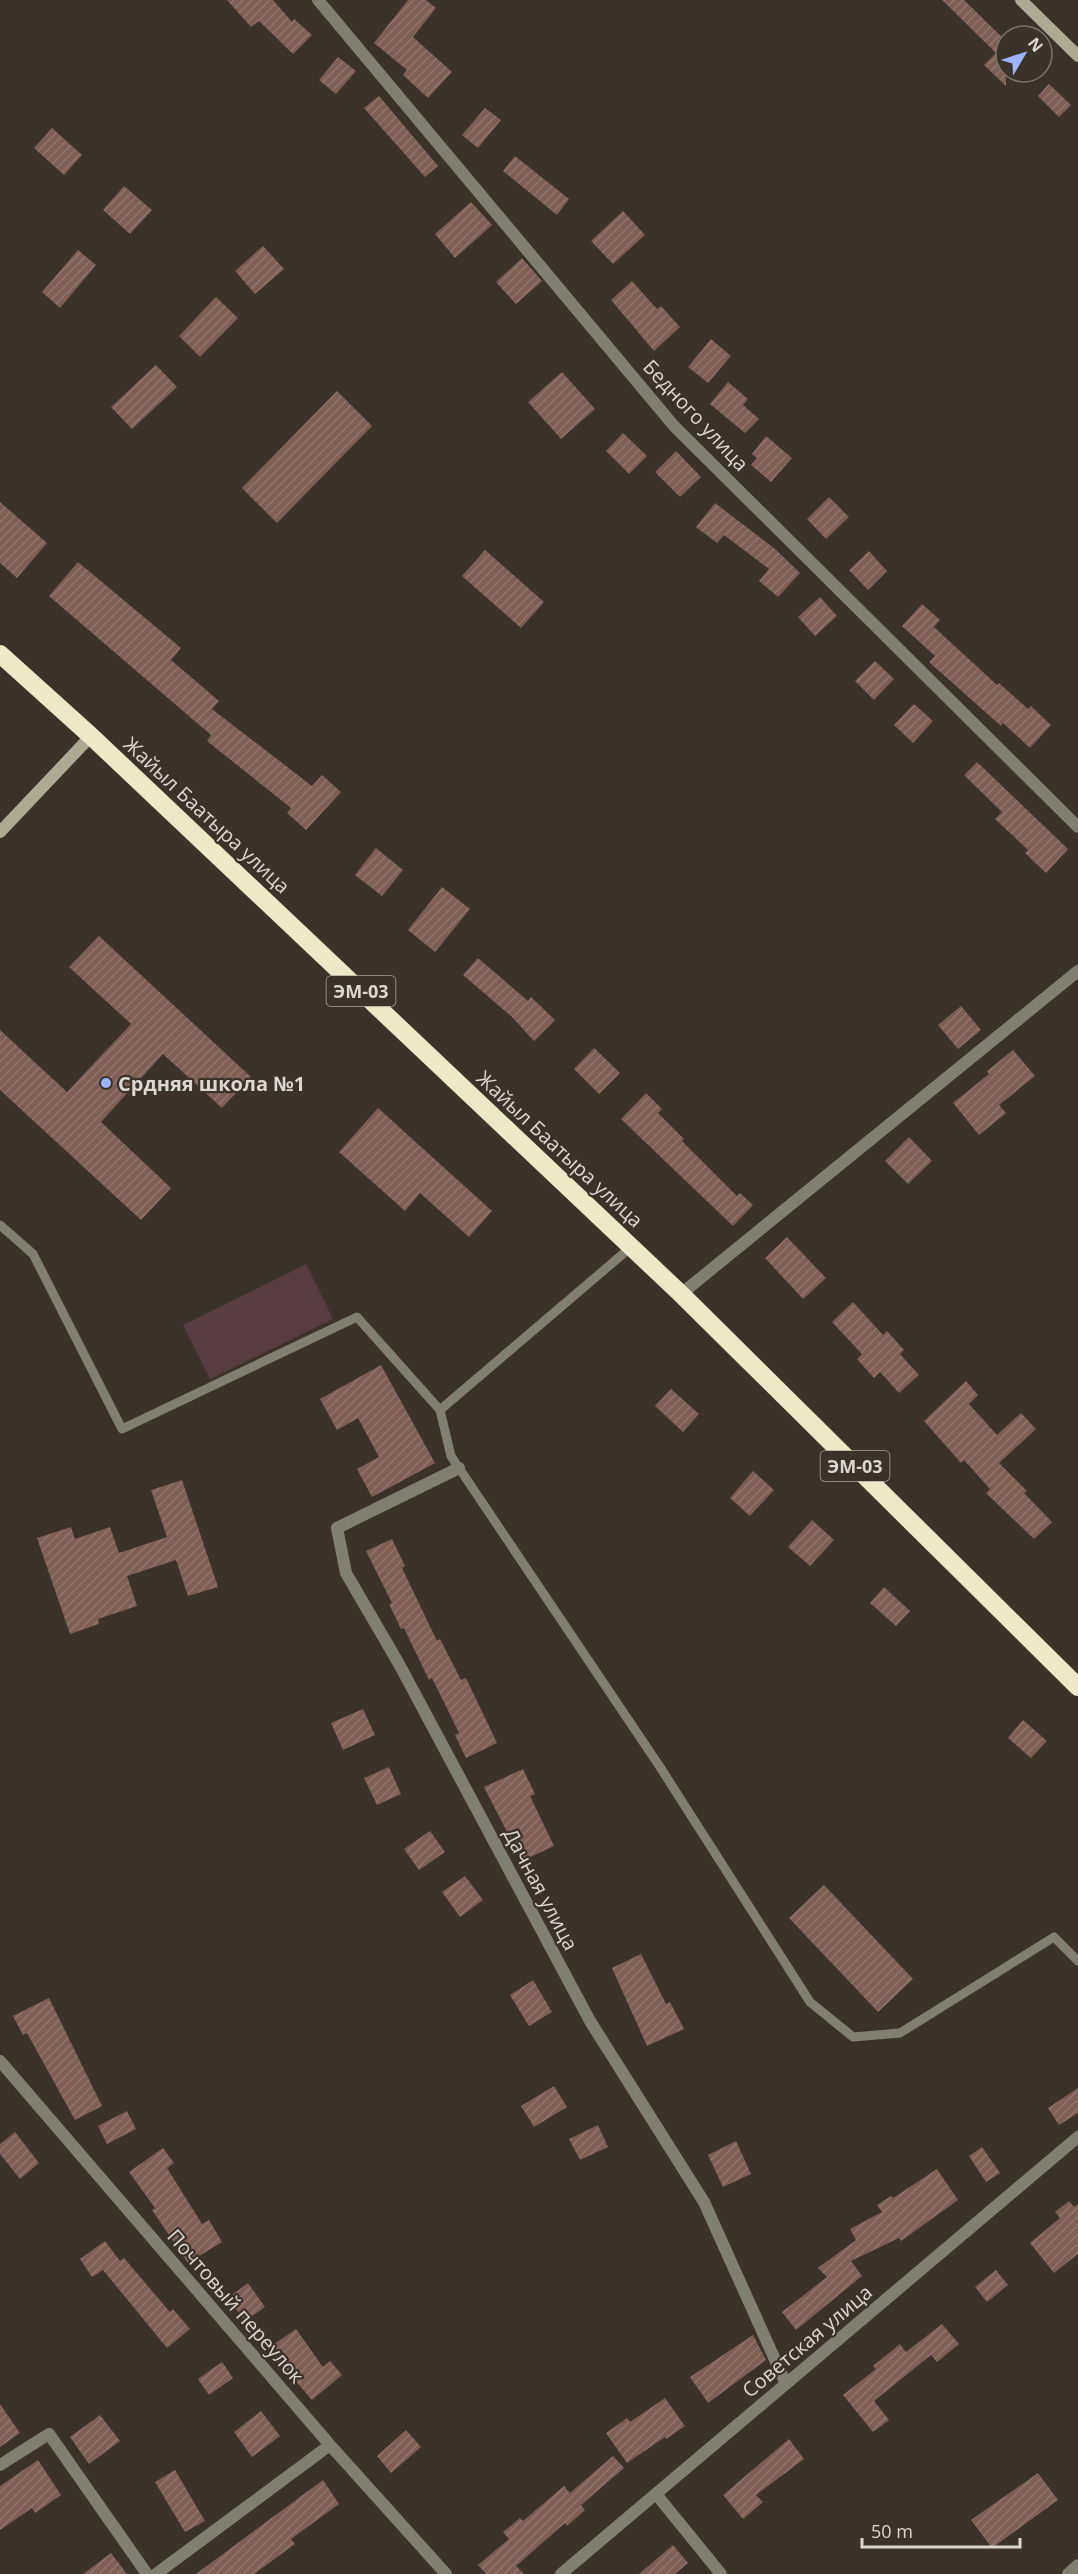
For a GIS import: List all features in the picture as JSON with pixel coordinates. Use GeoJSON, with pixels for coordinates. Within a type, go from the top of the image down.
{"type":"FeatureCollection","features":[{"type":"Feature","properties":{"kind":"highway","name":"Жайыл Баатыра улица"},"geometry":{"type":"LineString","coordinates":[[0,654],[90,736],[681,1294],[1078,1687]]}},
{"type":"Feature","properties":{"kind":"street","name":"Бедного улица"},"geometry":{"type":"LineString","coordinates":[[318,0],[674,426],[1078,827]]}},
{"type":"Feature","properties":{"kind":"street"},"geometry":{"type":"LineString","coordinates":[[1022,0],[1078,56]]}},
{"type":"Feature","properties":{"kind":"street"},"geometry":{"type":"LineString","coordinates":[[0,832],[90,736]]}},
{"type":"Feature","properties":{"kind":"street"},"geometry":{"type":"LineString","coordinates":[[681,1294],[1078,971]]}},
{"type":"Feature","properties":{"kind":"street","name":"Дачная улица"},"geometry":{"type":"LineString","coordinates":[[459,1468],[337,1528],[346,1573],[405,1674],[590,2021],[704,2202],[786,2384]]}},
{"type":"Feature","properties":{"kind":"street","name":"Почтовый переулок"},"geometry":{"type":"LineString","coordinates":[[0,2061],[330,2445],[446,2574]]}},
{"type":"Feature","properties":{"kind":"street","name":"Советская улица"},"geometry":{"type":"LineString","coordinates":[[561,2574],[1078,2137]]}},
{"type":"Feature","properties":{"kind":"street"},"geometry":{"type":"LineString","coordinates":[[0,2465],[49,2434],[147,2574]]}},
{"type":"Feature","properties":{"kind":"street"},"geometry":{"type":"LineString","coordinates":[[156,2574],[330,2445]]}},
{"type":"Feature","properties":{"kind":"street"},"geometry":{"type":"LineString","coordinates":[[656,2494],[721,2574]]}},
{"type":"Feature","properties":{"kind":"street"},"geometry":{"type":"LineString","coordinates":[[1068,2574],[1078,2565]]}},
{"type":"Feature","properties":{"kind":"lane"},"geometry":{"type":"LineString","coordinates":[[0,1225],[33,1254],[122,1429],[357,1317],[440,1410],[451,1456],[660,1767],[810,2002],[853,2037],[900,2033],[1054,1937],[1078,1961]]}},
{"type":"Feature","properties":{"kind":"lane"},"geometry":{"type":"LineString","coordinates":[[440,1410],[631,1247]]}},
{"type":"Feature","properties":{"kind":"shaded area"},"geometry":{"type":"Polygon","coordinates":[[[306,1264],[333,1319],[210,1379],[183,1325],[306,1264]]]}},
{"type":"Feature","properties":{"kind":"building"},"geometry":{"type":"Polygon","coordinates":[[[227,0],[273,0],[292,22],[294,19],[312,35],[293,54],[259,21],[251,27],[227,0]]]}},
{"type":"Feature","properties":{"kind":"building"},"geometry":{"type":"Polygon","coordinates":[[[408,0],[426,0],[436,8],[413,37],[452,72],[428,98],[403,75],[407,70],[374,43],[408,0]]]}},
{"type":"Feature","properties":{"kind":"building"},"geometry":{"type":"Polygon","coordinates":[[[942,0],[964,0],[994,29],[994,51],[942,0]]]}},
{"type":"Feature","properties":{"kind":"building"},"geometry":{"type":"Polygon","coordinates":[[[994,55],[994,75],[984,65],[994,55]]]}},
{"type":"Feature","properties":{"kind":"building"},"geometry":{"type":"Polygon","coordinates":[[[338,57],[356,71],[336,94],[319,80],[338,57]]]}},
{"type":"Feature","properties":{"kind":"building"},"geometry":{"type":"Polygon","coordinates":[[[1049,84],[1071,105],[1059,117],[1038,96],[1049,84]]]}},
{"type":"Feature","properties":{"kind":"building"},"geometry":{"type":"Polygon","coordinates":[[[379,96],[438,166],[425,177],[364,108],[379,96]]]}},
{"type":"Feature","properties":{"kind":"building"},"geometry":{"type":"Polygon","coordinates":[[[485,108],[501,120],[478,148],[462,135],[485,108]]]}},
{"type":"Feature","properties":{"kind":"building"},"geometry":{"type":"Polygon","coordinates":[[[52,128],[82,155],[64,175],[34,148],[52,128]]]}},
{"type":"Feature","properties":{"kind":"building"},"geometry":{"type":"Polygon","coordinates":[[[515,156],[569,199],[557,215],[503,171],[515,156]]]}},
{"type":"Feature","properties":{"kind":"building"},"geometry":{"type":"Polygon","coordinates":[[[124,186],[152,210],[130,234],[103,210],[124,186]]]}},
{"type":"Feature","properties":{"kind":"building"},"geometry":{"type":"Polygon","coordinates":[[[471,202],[492,225],[455,258],[435,234],[471,202]]]}},
{"type":"Feature","properties":{"kind":"building"},"geometry":{"type":"Polygon","coordinates":[[[623,211],[645,235],[613,264],[591,241],[623,211]]]}},
{"type":"Feature","properties":{"kind":"building"},"geometry":{"type":"Polygon","coordinates":[[[263,246],[284,269],[255,294],[235,271],[263,246]]]}},
{"type":"Feature","properties":{"kind":"building"},"geometry":{"type":"Polygon","coordinates":[[[78,250],[96,265],[60,308],[42,292],[78,250]]]}},
{"type":"Feature","properties":{"kind":"building"},"geometry":{"type":"Polygon","coordinates":[[[522,258],[542,281],[516,304],[496,282],[522,258]]]}},
{"type":"Feature","properties":{"kind":"building"},"geometry":{"type":"Polygon","coordinates":[[[632,281],[657,309],[661,306],[680,327],[654,351],[611,300],[632,281]]]}},
{"type":"Feature","properties":{"kind":"building"},"geometry":{"type":"Polygon","coordinates":[[[216,297],[238,318],[200,357],[179,336],[216,297]]]}},
{"type":"Feature","properties":{"kind":"building"},"geometry":{"type":"Polygon","coordinates":[[[711,339],[731,356],[708,383],[688,367],[711,339]]]}},
{"type":"Feature","properties":{"kind":"building"},"geometry":{"type":"Polygon","coordinates":[[[156,365],[177,387],[132,429],[111,407],[156,365]]]}},
{"type":"Feature","properties":{"kind":"building"},"geometry":{"type":"Polygon","coordinates":[[[562,372],[595,409],[561,439],[528,402],[562,372]]]}},
{"type":"Feature","properties":{"kind":"building"},"geometry":{"type":"Polygon","coordinates":[[[728,382],[748,399],[743,405],[759,419],[745,433],[710,404],[728,382]]]}},
{"type":"Feature","properties":{"kind":"building"},"geometry":{"type":"Polygon","coordinates":[[[337,391],[372,426],[277,523],[242,488],[337,391]]]}},
{"type":"Feature","properties":{"kind":"building"},"geometry":{"type":"Polygon","coordinates":[[[623,433],[647,456],[629,474],[606,451],[623,433]]]}},
{"type":"Feature","properties":{"kind":"building"},"geometry":{"type":"Polygon","coordinates":[[[766,436],[792,458],[771,482],[751,465],[757,458],[752,454],[766,436]]]}},
{"type":"Feature","properties":{"kind":"building"},"geometry":{"type":"Polygon","coordinates":[[[676,451],[701,477],[680,497],[655,472],[676,451]]]}},
{"type":"Feature","properties":{"kind":"building"},"geometry":{"type":"Polygon","coordinates":[[[829,497],[849,517],[826,539],[807,519],[829,497]]]}},
{"type":"Feature","properties":{"kind":"building"},"geometry":{"type":"Polygon","coordinates":[[[0,502],[47,543],[17,578],[0,563],[0,502]]]}},
{"type":"Feature","properties":{"kind":"building"},"geometry":{"type":"Polygon","coordinates":[[[715,503],[775,549],[800,573],[778,597],[759,581],[769,569],[724,535],[717,543],[696,527],[715,503]]]}},
{"type":"Feature","properties":{"kind":"building"},"geometry":{"type":"Polygon","coordinates":[[[485,550],[544,602],[521,628],[462,576],[485,550]]]}},
{"type":"Feature","properties":{"kind":"building"},"geometry":{"type":"Polygon","coordinates":[[[869,551],[887,571],[868,590],[849,570],[869,551]]]}},
{"type":"Feature","properties":{"kind":"building"},"geometry":{"type":"Polygon","coordinates":[[[78,562],[181,648],[171,660],[219,701],[212,709],[312,786],[322,775],[341,792],[306,830],[287,813],[291,808],[207,741],[211,735],[49,596],[78,562]]]}},
{"type":"Feature","properties":{"kind":"building"},"geometry":{"type":"Polygon","coordinates":[[[820,597],[837,616],[815,636],[798,617],[820,597]]]}},
{"type":"Feature","properties":{"kind":"building"},"geometry":{"type":"Polygon","coordinates":[[[922,604],[940,620],[934,627],[997,685],[999,683],[1028,709],[1031,706],[1051,725],[1030,748],[1003,723],[1001,726],[929,662],[935,656],[902,626],[922,604]]]}},
{"type":"Feature","properties":{"kind":"building"},"geometry":{"type":"Polygon","coordinates":[[[875,661],[894,679],[874,700],[855,681],[875,661]]]}},
{"type":"Feature","properties":{"kind":"building"},"geometry":{"type":"Polygon","coordinates":[[[914,704],[933,721],[913,743],[894,725],[914,704]]]}},
{"type":"Feature","properties":{"kind":"building"},"geometry":{"type":"Polygon","coordinates":[[[977,762],[1068,849],[1046,873],[1025,853],[1028,850],[995,819],[1002,812],[964,775],[977,762]]]}},
{"type":"Feature","properties":{"kind":"building"},"geometry":{"type":"Polygon","coordinates":[[[376,848],[403,870],[382,896],[355,875],[376,848]]]}},
{"type":"Feature","properties":{"kind":"building"},"geometry":{"type":"Polygon","coordinates":[[[442,887],[470,909],[435,952],[408,930],[442,887]]]}},
{"type":"Feature","properties":{"kind":"building","name":"Срдняя школа №1"},"geometry":{"type":"Polygon","coordinates":[[[99,936],[251,1077],[222,1108],[163,1054],[101,1122],[171,1188],[141,1220],[0,1090],[0,1030],[67,1092],[131,1024],[69,967],[99,936]]]}},
{"type":"Feature","properties":{"kind":"building"},"geometry":{"type":"Polygon","coordinates":[[[478,958],[528,1001],[531,997],[555,1020],[534,1041],[512,1017],[463,975],[478,958]]]}},
{"type":"Feature","properties":{"kind":"building"},"geometry":{"type":"Polygon","coordinates":[[[961,1006],[981,1030],[958,1049],[938,1025],[961,1006]]]}},
{"type":"Feature","properties":{"kind":"building"},"geometry":{"type":"Polygon","coordinates":[[[594,1048],[620,1073],[599,1094],[574,1069],[594,1048]]]}},
{"type":"Feature","properties":{"kind":"building"},"geometry":{"type":"Polygon","coordinates":[[[1013,1050],[1035,1076],[999,1105],[1006,1113],[979,1135],[953,1103],[989,1074],[987,1071],[1013,1050]]]}},
{"type":"Feature","properties":{"kind":"building"},"geometry":{"type":"Polygon","coordinates":[[[646,1093],[662,1109],[658,1113],[684,1139],[682,1141],[737,1196],[740,1193],[753,1205],[733,1226],[621,1119],[646,1093]]]}},
{"type":"Feature","properties":{"kind":"building"},"geometry":{"type":"Polygon","coordinates":[[[378,1108],[492,1211],[469,1237],[420,1193],[405,1211],[339,1152],[378,1108]]]}},
{"type":"Feature","properties":{"kind":"building"},"geometry":{"type":"Polygon","coordinates":[[[909,1137],[932,1161],[908,1184],[885,1161],[909,1137]]]}},
{"type":"Feature","properties":{"kind":"building"},"geometry":{"type":"Polygon","coordinates":[[[787,1237],[826,1278],[803,1299],[765,1258],[787,1237]]]}},
{"type":"Feature","properties":{"kind":"building"},"geometry":{"type":"Polygon","coordinates":[[[853,1302],[883,1335],[887,1331],[904,1350],[900,1354],[919,1375],[899,1393],[880,1372],[874,1378],[857,1359],[862,1354],[832,1322],[853,1302]]]}},
{"type":"Feature","properties":{"kind":"building"},"geometry":{"type":"Polygon","coordinates":[[[381,1365],[435,1463],[372,1497],[357,1469],[379,1457],[358,1418],[337,1430],[320,1399],[381,1365]]]}},
{"type":"Feature","properties":{"kind":"building"},"geometry":{"type":"Polygon","coordinates":[[[966,1381],[978,1395],[969,1404],[997,1435],[1021,1413],[1036,1429],[999,1463],[1027,1491],[1024,1493],[1052,1522],[1034,1539],[986,1493],[990,1489],[964,1460],[961,1463],[924,1421],[966,1381]]]}},
{"type":"Feature","properties":{"kind":"building"},"geometry":{"type":"Polygon","coordinates":[[[671,1389],[699,1414],[683,1432],[655,1406],[671,1389]]]}},
{"type":"Feature","properties":{"kind":"building"},"geometry":{"type":"Polygon","coordinates":[[[753,1471],[774,1490],[750,1516],[730,1498],[753,1471]]]}},
{"type":"Feature","properties":{"kind":"building"},"geometry":{"type":"Polygon","coordinates":[[[182,1480],[218,1587],[188,1596],[176,1560],[127,1576],[137,1606],[98,1619],[99,1624],[70,1634],[37,1538],[71,1527],[75,1539],[110,1527],[119,1553],[167,1537],[151,1490],[182,1480]]]}},
{"type":"Feature","properties":{"kind":"building"},"geometry":{"type":"Polygon","coordinates":[[[812,1520],[834,1540],[810,1566],[788,1547],[812,1520]]]}},
{"type":"Feature","properties":{"kind":"building"},"geometry":{"type":"Polygon","coordinates":[[[392,1539],[405,1566],[402,1568],[437,1641],[440,1639],[461,1680],[466,1678],[497,1743],[466,1758],[455,1735],[459,1733],[432,1678],[429,1680],[404,1628],[401,1629],[389,1604],[392,1603],[366,1551],[392,1539]]]}},
{"type":"Feature","properties":{"kind":"building"},"geometry":{"type":"Polygon","coordinates":[[[884,1587],[910,1611],[896,1626],[870,1603],[884,1587]]]}},
{"type":"Feature","properties":{"kind":"building"},"geometry":{"type":"Polygon","coordinates":[[[363,1709],[375,1735],[343,1750],[331,1723],[363,1709]]]}},
{"type":"Feature","properties":{"kind":"building"},"geometry":{"type":"Polygon","coordinates":[[[1023,1720],[1047,1741],[1031,1758],[1008,1738],[1023,1720]]]}},
{"type":"Feature","properties":{"kind":"building"},"geometry":{"type":"Polygon","coordinates":[[[389,1767],[401,1794],[377,1805],[364,1778],[389,1767]]]}},
{"type":"Feature","properties":{"kind":"building"},"geometry":{"type":"Polygon","coordinates":[[[523,1769],[535,1794],[530,1796],[554,1846],[522,1861],[484,1787],[523,1769]]]}},
{"type":"Feature","properties":{"kind":"building"},"geometry":{"type":"Polygon","coordinates":[[[430,1831],[445,1852],[419,1870],[404,1849],[430,1831]]]}},
{"type":"Feature","properties":{"kind":"building"},"geometry":{"type":"Polygon","coordinates":[[[465,1876],[483,1900],[460,1917],[442,1892],[465,1876]]]}},
{"type":"Feature","properties":{"kind":"building"},"geometry":{"type":"Polygon","coordinates":[[[824,1885],[913,1979],[878,2012],[789,1918],[824,1885]]]}},
{"type":"Feature","properties":{"kind":"building"},"geometry":{"type":"Polygon","coordinates":[[[641,1954],[666,2004],[670,2002],[684,2029],[647,2046],[612,1968],[641,1954]]]}},
{"type":"Feature","properties":{"kind":"building"},"geometry":{"type":"Polygon","coordinates":[[[533,1980],[552,2012],[529,2026],[510,1995],[533,1980]]]}},
{"type":"Feature","properties":{"kind":"building"},"geometry":{"type":"Polygon","coordinates":[[[49,1998],[102,2106],[75,2120],[27,2033],[23,2035],[13,2016],[49,1998]]]}},
{"type":"Feature","properties":{"kind":"building"},"geometry":{"type":"Polygon","coordinates":[[[554,2086],[567,2107],[534,2127],[521,2106],[554,2086]]]}},
{"type":"Feature","properties":{"kind":"building"},"geometry":{"type":"Polygon","coordinates":[[[1078,2088],[1078,2113],[1059,2125],[1048,2108],[1078,2088]]]}},
{"type":"Feature","properties":{"kind":"building"},"geometry":{"type":"Polygon","coordinates":[[[127,2111],[136,2129],[107,2144],[98,2126],[127,2111]]]}},
{"type":"Feature","properties":{"kind":"building"},"geometry":{"type":"Polygon","coordinates":[[[598,2125],[608,2147],[580,2160],[569,2139],[598,2125]]]}},
{"type":"Feature","properties":{"kind":"building"},"geometry":{"type":"Polygon","coordinates":[[[15,2132],[39,2163],[20,2179],[0,2154],[0,2144],[15,2132]]]}},
{"type":"Feature","properties":{"kind":"building"},"geometry":{"type":"Polygon","coordinates":[[[736,2141],[751,2174],[723,2187],[708,2155],[736,2141]]]}},
{"type":"Feature","properties":{"kind":"building"},"geometry":{"type":"Polygon","coordinates":[[[982,2147],[1000,2173],[986,2182],[969,2156],[982,2147]]]}},
{"type":"Feature","properties":{"kind":"building"},"geometry":{"type":"Polygon","coordinates":[[[163,2148],[174,2163],[167,2168],[202,2224],[209,2220],[222,2242],[188,2263],[152,2210],[155,2208],[129,2172],[163,2148]]]}},
{"type":"Feature","properties":{"kind":"building"},"geometry":{"type":"Polygon","coordinates":[[[937,2169],[958,2200],[901,2241],[899,2238],[851,2261],[862,2276],[796,2330],[782,2312],[827,2277],[818,2268],[856,2240],[850,2229],[882,2212],[877,2205],[891,2196],[893,2198],[937,2169]]]}},
{"type":"Feature","properties":{"kind":"building"},"geometry":{"type":"Polygon","coordinates":[[[1069,2201],[1074,2207],[1078,2204],[1078,2254],[1054,2273],[1030,2243],[1060,2218],[1055,2212],[1069,2201]]]}},
{"type":"Feature","properties":{"kind":"building"},"geometry":{"type":"Polygon","coordinates":[[[105,2241],[120,2261],[124,2258],[170,2312],[173,2309],[190,2329],[167,2348],[103,2270],[92,2277],[80,2259],[105,2241]]]}},
{"type":"Feature","properties":{"kind":"building"},"geometry":{"type":"Polygon","coordinates":[[[996,2270],[1008,2285],[987,2302],[975,2287],[996,2270]]]}},
{"type":"Feature","properties":{"kind":"building"},"geometry":{"type":"Polygon","coordinates":[[[248,2283],[265,2307],[245,2321],[228,2298],[248,2283]]]}},
{"type":"Feature","properties":{"kind":"building"},"geometry":{"type":"Polygon","coordinates":[[[942,2324],[959,2344],[937,2362],[931,2355],[874,2401],[889,2420],[873,2432],[843,2395],[876,2369],[873,2366],[900,2344],[906,2352],[942,2324]]]}},
{"type":"Feature","properties":{"kind":"building"},"geometry":{"type":"Polygon","coordinates":[[[296,2329],[323,2367],[330,2361],[342,2375],[312,2400],[282,2365],[279,2367],[267,2349],[296,2329]]]}},
{"type":"Feature","properties":{"kind":"building"},"geometry":{"type":"Polygon","coordinates":[[[753,2335],[766,2360],[708,2403],[690,2377],[753,2335]]]}},
{"type":"Feature","properties":{"kind":"building"},"geometry":{"type":"Polygon","coordinates":[[[222,2362],[233,2378],[209,2395],[198,2379],[222,2362]]]}},
{"type":"Feature","properties":{"kind":"building"},"geometry":{"type":"Polygon","coordinates":[[[665,2398],[685,2426],[627,2463],[606,2433],[627,2418],[630,2422],[665,2398]]]}},
{"type":"Feature","properties":{"kind":"building"},"geometry":{"type":"Polygon","coordinates":[[[0,2404],[20,2433],[0,2447],[0,2404]]]}},
{"type":"Feature","properties":{"kind":"building"},"geometry":{"type":"Polygon","coordinates":[[[261,2411],[280,2436],[252,2457],[234,2432],[261,2411]]]}},
{"type":"Feature","properties":{"kind":"building"},"geometry":{"type":"Polygon","coordinates":[[[100,2415],[120,2441],[89,2464],[70,2437],[100,2415]]]}},
{"type":"Feature","properties":{"kind":"building"},"geometry":{"type":"Polygon","coordinates":[[[406,2430],[421,2447],[391,2473],[377,2456],[406,2430]]]}},
{"type":"Feature","properties":{"kind":"building"},"geometry":{"type":"Polygon","coordinates":[[[789,2439],[804,2459],[756,2495],[763,2502],[743,2519],[723,2495],[789,2439]]]}},
{"type":"Feature","properties":{"kind":"building"},"geometry":{"type":"Polygon","coordinates":[[[613,2456],[624,2468],[581,2505],[585,2510],[567,2526],[565,2523],[516,2566],[524,2574],[486,2574],[478,2565],[509,2539],[503,2532],[520,2518],[523,2521],[564,2486],[570,2493],[613,2456]]]}},
{"type":"Feature","properties":{"kind":"building"},"geometry":{"type":"Polygon","coordinates":[[[38,2460],[61,2495],[35,2513],[32,2508],[0,2530],[0,2486],[38,2460]]]}},
{"type":"Feature","properties":{"kind":"building"},"geometry":{"type":"Polygon","coordinates":[[[175,2470],[205,2521],[185,2532],[155,2482],[175,2470]]]}},
{"type":"Feature","properties":{"kind":"building"},"geometry":{"type":"Polygon","coordinates":[[[1038,2473],[1058,2500],[992,2548],[971,2520],[1038,2473]]]}},
{"type":"Feature","properties":{"kind":"building"},"geometry":{"type":"Polygon","coordinates":[[[323,2480],[339,2504],[291,2539],[295,2544],[254,2574],[196,2574],[323,2480]]]}},
{"type":"Feature","properties":{"kind":"building"},"geometry":{"type":"Polygon","coordinates":[[[673,2545],[688,2563],[675,2574],[639,2574],[673,2545]]]}},
{"type":"Feature","properties":{"kind":"building"},"geometry":{"type":"Polygon","coordinates":[[[111,2553],[127,2574],[83,2574],[111,2553]]]}},
{"type":"Feature","properties":{"kind":"place","name":"Срдняя школа №1"},"geometry":{"type":"Point","coordinates":[106,1083]}}]}
